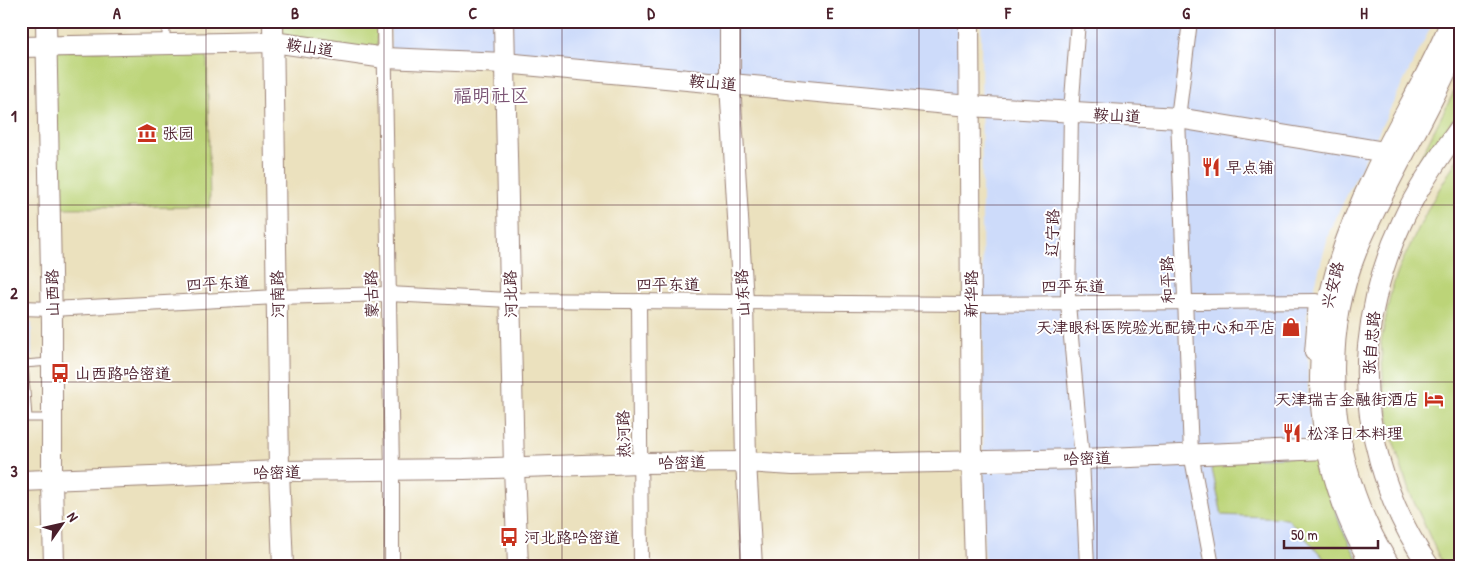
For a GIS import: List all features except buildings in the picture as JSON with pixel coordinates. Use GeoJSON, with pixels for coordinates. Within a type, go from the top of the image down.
{"type":"FeatureCollection","features":[{"type":"Feature","properties":{"kind":"street","name":"山西路"},"geometry":{"type":"LineString","coordinates":[[46,21],[53,362],[52,480],[54,566]]}},
{"type":"Feature","properties":{"kind":"street","name":"河南路"},"geometry":{"type":"LineString","coordinates":[[273,21],[282,566]]}},
{"type":"Feature","properties":{"kind":"street","name":"蒙古路"},"geometry":{"type":"LineString","coordinates":[[384,21],[392,566]]}},
{"type":"Feature","properties":{"kind":"street","name":"河北路"},"geometry":{"type":"LineString","coordinates":[[504,21],[518,566]]}},
{"type":"Feature","properties":{"kind":"street","name":"山东路"},"geometry":{"type":"LineString","coordinates":[[730,21],[730,84],[743,301],[746,462],[752,566]]}},
{"type":"Feature","properties":{"kind":"street","name":"新华路"},"geometry":{"type":"LineString","coordinates":[[969,21],[972,461],[975,566]]}},
{"type":"Feature","properties":{"kind":"street","name":"辽宁路"},"geometry":{"type":"LineString","coordinates":[[1078,21],[1071,112],[1068,304],[1082,459],[1087,566]]}},
{"type":"Feature","properties":{"kind":"street","name":"和平路"},"geometry":{"type":"LineString","coordinates":[[1190,21],[1178,118],[1192,453],[1212,566]]}},
{"type":"Feature","properties":{"kind":"street","name":"兴安路"},"geometry":{"type":"LineString","coordinates":[[1371,566],[1345,511],[1334,447],[1337,423],[1334,348],[1345,288],[1356,252],[1371,219],[1394,155],[1433,60],[1451,21]]}},
{"type":"Feature","properties":{"kind":"street","name":"兴安路"},"geometry":{"type":"LineString","coordinates":[[1394,155],[1460,39]]}},
{"type":"Feature","properties":{"kind":"street","name":"鞍山道"},"geometry":{"type":"LineString","coordinates":[[21,47],[273,42],[385,58],[504,63],[969,106],[1178,118],[1394,155]]}},
{"type":"Feature","properties":{"kind":"street","name":"张自忠路"},"geometry":{"type":"LineString","coordinates":[[1429,566],[1413,541],[1383,474],[1369,406],[1368,346],[1375,304],[1402,223],[1428,176],[1460,128]]}},
{"type":"Feature","properties":{"kind":"street","name":"四平东道"},"geometry":{"type":"LineString","coordinates":[[21,308],[52,309],[277,297],[388,294],[510,300],[971,304],[1316,301],[1313,322],[1313,407],[1317,427],[1334,447]]}},
{"type":"Feature","properties":{"kind":"street","name":"热河路"},"geometry":{"type":"LineString","coordinates":[[639,301],[641,566]]}},
{"type":"Feature","properties":{"kind":"street","name":"兴安路"},"geometry":{"type":"LineString","coordinates":[[1334,447],[1353,485],[1372,534],[1390,566]]}},
{"type":"Feature","properties":{"kind":"street","name":"哈密道"},"geometry":{"type":"LineString","coordinates":[[21,480],[279,471],[514,468],[640,463],[746,462],[794,465],[1082,459],[1334,447]]}},
{"type":"Feature","properties":{"kind":"lane"},"geometry":{"type":"LineString","coordinates":[[166,21],[166,43]]}},
{"type":"Feature","properties":{"kind":"lane"},"geometry":{"type":"LineString","coordinates":[[53,362],[24,364],[28,418],[53,418]]}},
{"type":"Feature","properties":{"kind":"shaded area"},"geometry":{"type":"Polygon","coordinates":[[[390,21],[496,21],[497,56],[391,50],[390,21]]]}},
{"type":"Feature","properties":{"kind":"shaded area"},"geometry":{"type":"Polygon","coordinates":[[[505,21],[965,21],[966,101],[506,59],[505,21]]]}},
{"type":"Feature","properties":{"kind":"shaded area"},"geometry":{"type":"Polygon","coordinates":[[[981,21],[1434,21],[1330,229],[1307,315],[1308,392],[1312,439],[1335,504],[1362,566],[984,566],[981,21]]]}},
{"type":"Feature","properties":{"kind":"shaded area"},"geometry":{"type":"Polygon","coordinates":[[[21,322],[32,322],[32,357],[21,357],[21,322]]]}},
{"type":"Feature","properties":{"kind":"green space"},"geometry":{"type":"Polygon","coordinates":[[[278,21],[377,21],[378,54],[278,44],[278,21]]]}},
{"type":"Feature","properties":{"kind":"green space","name":"张园"},"geometry":{"type":"Polygon","coordinates":[[[207,49],[210,207],[54,208],[50,51],[207,49]]]}},
{"type":"Feature","properties":{"kind":"green space"},"geometry":{"type":"Polygon","coordinates":[[[1460,80],[1460,111],[1436,142],[1405,193],[1414,170],[1460,80]]]}},
{"type":"Feature","properties":{"kind":"green space"},"geometry":{"type":"Polygon","coordinates":[[[1460,154],[1460,566],[1445,566],[1439,557],[1409,491],[1393,440],[1384,391],[1381,342],[1391,291],[1401,264],[1431,203],[1460,154]]]}},
{"type":"Feature","properties":{"kind":"green space"},"geometry":{"type":"Polygon","coordinates":[[[1316,456],[1341,527],[1361,566],[1331,566],[1287,518],[1222,515],[1210,460],[1316,456]]]}},
{"type":"Feature","properties":{"kind":"place","name":"张园"},"geometry":{"type":"Point","coordinates":[147,133]}},
{"type":"Feature","properties":{"kind":"place","name":"早点铺"},"geometry":{"type":"Point","coordinates":[1211,167]}},
{"type":"Feature","properties":{"kind":"place","name":"天津眼科医院验光配镜中心和平店"},"geometry":{"type":"Point","coordinates":[1291,327]}},
{"type":"Feature","properties":{"kind":"place","name":"山西路哈密道"},"geometry":{"type":"Point","coordinates":[60,373]}},
{"type":"Feature","properties":{"kind":"place","name":"天津瑞吉金融街酒店"},"geometry":{"type":"Point","coordinates":[1434,399]}},
{"type":"Feature","properties":{"kind":"place","name":"松泽日本料理"},"geometry":{"type":"Point","coordinates":[1292,433]}},
{"type":"Feature","properties":{"kind":"place","name":"河北路哈密道"},"geometry":{"type":"Point","coordinates":[509,537]}},
{"type":"Feature","properties":{"kind":"district","name":"福明社区"},"geometry":{"type":"Point","coordinates":[491,95]}}]}
